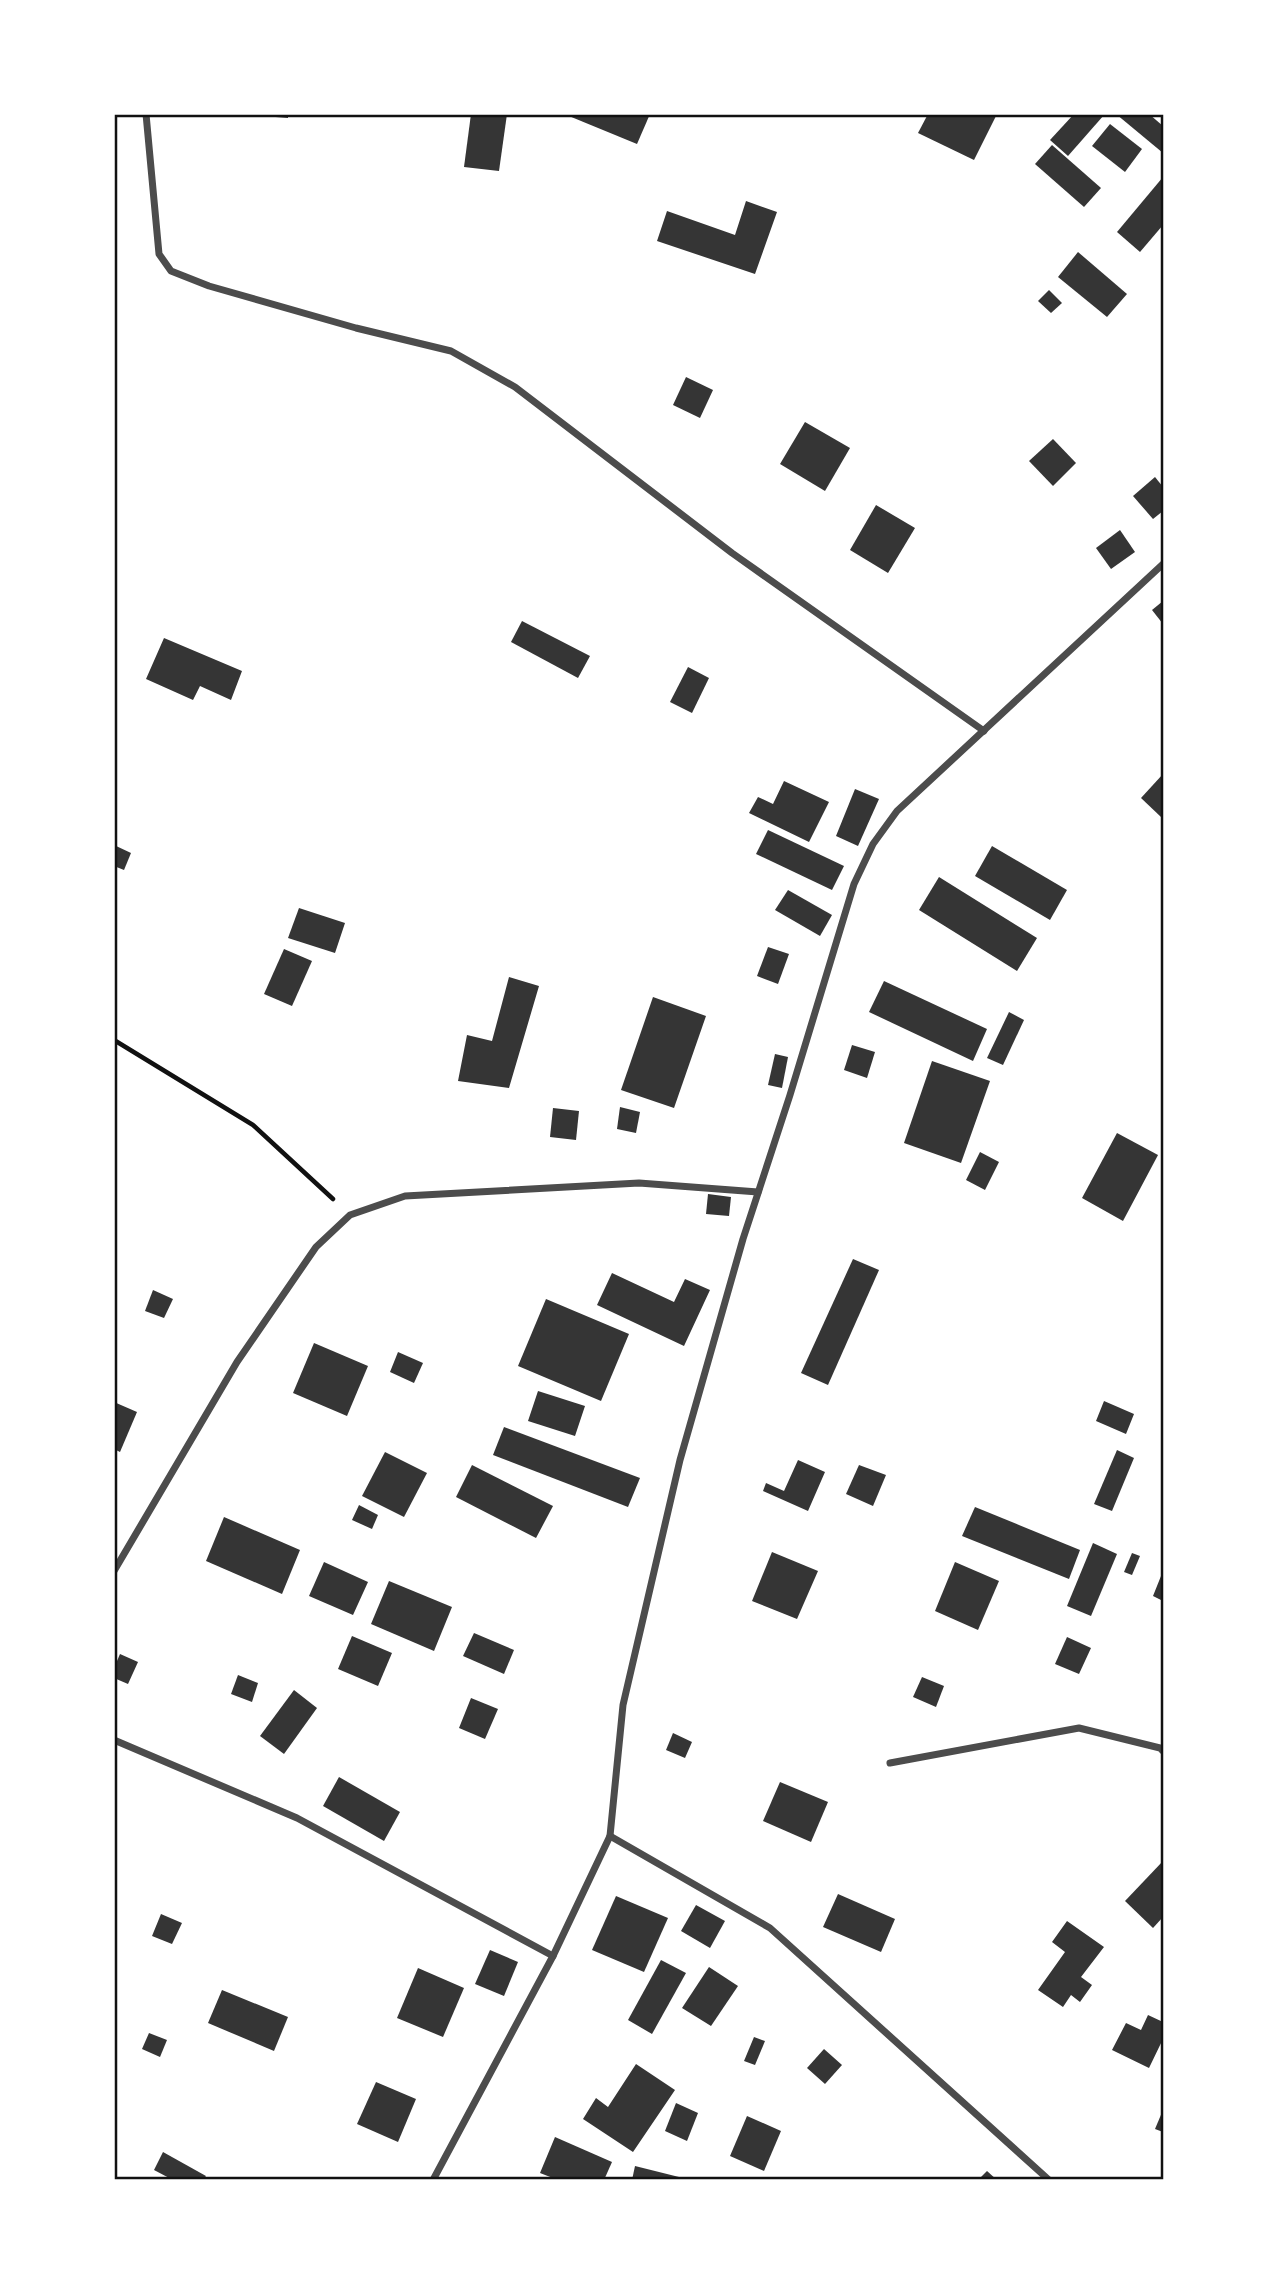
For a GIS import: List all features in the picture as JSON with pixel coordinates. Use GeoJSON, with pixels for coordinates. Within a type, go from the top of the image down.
{"type":"FeatureCollection","features":[{"type":"Feature","properties":{"kind":"street"},"geometry":{"type":"LineString","coordinates":[[146,114],[159,254],[171,271],[209,286],[356,328],[451,351],[515,387],[732,553],[984,731]]}},
{"type":"Feature","properties":{"kind":"street"},"geometry":{"type":"LineString","coordinates":[[433,2180],[553,1956],[610,1836],[623,1705],[680,1460],[758,1192],[854,884],[873,844],[897,811],[1163,564]]}},
{"type":"Feature","properties":{"kind":"street"},"geometry":{"type":"LineString","coordinates":[[114,1571],[237,1362],[316,1247],[350,1215],[405,1196],[639,1183],[758,1192]]}},
{"type":"Feature","properties":{"kind":"street"},"geometry":{"type":"LineString","coordinates":[[890,1763],[1079,1728],[1160,1748],[1163,1751]]}},
{"type":"Feature","properties":{"kind":"street"},"geometry":{"type":"LineString","coordinates":[[114,1740],[297,1818],[553,1956]]}},
{"type":"Feature","properties":{"kind":"street"},"geometry":{"type":"LineString","coordinates":[[610,1836],[770,1928],[1049,2180]]}},
{"type":"Feature","properties":{"kind":"path"},"geometry":{"type":"LineString","coordinates":[[114,1040],[253,1125],[350,1215]]}},
{"type":"Feature","properties":{"kind":"building"},"geometry":{"type":"Polygon","coordinates":[[[288,114],[288,118],[263,116],[288,114]]]}},
{"type":"Feature","properties":{"kind":"building"},"geometry":{"type":"Polygon","coordinates":[[[471,114],[507,114],[499,171],[464,167],[471,114]]]}},
{"type":"Feature","properties":{"kind":"building"},"geometry":{"type":"Polygon","coordinates":[[[564,114],[650,114],[637,144],[564,114]]]}},
{"type":"Feature","properties":{"kind":"building"},"geometry":{"type":"Polygon","coordinates":[[[928,114],[997,114],[974,160],[918,133],[928,114]]]}},
{"type":"Feature","properties":{"kind":"building"},"geometry":{"type":"Polygon","coordinates":[[[1074,114],[1104,115],[1068,156],[1050,140],[1074,114]]]}},
{"type":"Feature","properties":{"kind":"building"},"geometry":{"type":"Polygon","coordinates":[[[1116,114],[1149,114],[1163,126],[1163,153],[1116,114]]]}},
{"type":"Feature","properties":{"kind":"building"},"geometry":{"type":"Polygon","coordinates":[[[1110,124],[1142,149],[1125,172],[1092,146],[1110,124]]]}},
{"type":"Feature","properties":{"kind":"building"},"geometry":{"type":"Polygon","coordinates":[[[1052,145],[1101,188],[1084,207],[1035,164],[1052,145]]]}},
{"type":"Feature","properties":{"kind":"building"},"geometry":{"type":"Polygon","coordinates":[[[1163,177],[1163,225],[1140,252],[1117,232],[1163,177]]]}},
{"type":"Feature","properties":{"kind":"building"},"geometry":{"type":"Polygon","coordinates":[[[746,201],[777,212],[755,274],[657,241],[667,211],[735,235],[746,201]]]}},
{"type":"Feature","properties":{"kind":"building"},"geometry":{"type":"Polygon","coordinates":[[[1078,252],[1127,294],[1107,317],[1058,277],[1078,252]]]}},
{"type":"Feature","properties":{"kind":"building"},"geometry":{"type":"Polygon","coordinates":[[[1049,290],[1062,303],[1051,313],[1038,301],[1049,290]]]}},
{"type":"Feature","properties":{"kind":"building"},"geometry":{"type":"Polygon","coordinates":[[[686,377],[713,390],[700,418],[673,405],[686,377]]]}},
{"type":"Feature","properties":{"kind":"building"},"geometry":{"type":"Polygon","coordinates":[[[805,422],[850,448],[825,491],[780,464],[805,422]]]}},
{"type":"Feature","properties":{"kind":"building"},"geometry":{"type":"Polygon","coordinates":[[[1053,439],[1076,463],[1053,486],[1029,461],[1053,439]]]}},
{"type":"Feature","properties":{"kind":"building"},"geometry":{"type":"Polygon","coordinates":[[[1155,477],[1163,487],[1163,511],[1153,519],[1133,496],[1155,477]]]}},
{"type":"Feature","properties":{"kind":"building"},"geometry":{"type":"Polygon","coordinates":[[[876,505],[915,528],[888,573],[850,550],[876,505]]]}},
{"type":"Feature","properties":{"kind":"building"},"geometry":{"type":"Polygon","coordinates":[[[1120,530],[1135,552],[1111,569],[1096,548],[1120,530]]]}},
{"type":"Feature","properties":{"kind":"building"},"geometry":{"type":"Polygon","coordinates":[[[1163,601],[1163,624],[1152,610],[1163,601]]]}},
{"type":"Feature","properties":{"kind":"building"},"geometry":{"type":"Polygon","coordinates":[[[522,621],[590,656],[578,678],[511,642],[522,621]]]}},
{"type":"Feature","properties":{"kind":"building"},"geometry":{"type":"Polygon","coordinates":[[[164,638],[242,671],[231,700],[200,686],[193,700],[146,679],[164,638]]]}},
{"type":"Feature","properties":{"kind":"building"},"geometry":{"type":"Polygon","coordinates":[[[688,667],[709,678],[692,713],[670,702],[688,667]]]}},
{"type":"Feature","properties":{"kind":"building"},"geometry":{"type":"Polygon","coordinates":[[[1163,774],[1163,815],[1161,817],[1141,798],[1163,774]]]}},
{"type":"Feature","properties":{"kind":"building"},"geometry":{"type":"Polygon","coordinates":[[[784,781],[829,802],[809,842],[749,813],[758,797],[773,804],[784,781]]]}},
{"type":"Feature","properties":{"kind":"building"},"geometry":{"type":"Polygon","coordinates":[[[855,789],[879,799],[858,846],[836,836],[855,789]]]}},
{"type":"Feature","properties":{"kind":"building"},"geometry":{"type":"Polygon","coordinates":[[[768,830],[844,866],[832,890],[756,854],[768,830]]]}},
{"type":"Feature","properties":{"kind":"building"},"geometry":{"type":"Polygon","coordinates":[[[114,845],[131,853],[124,870],[114,866],[114,845]]]}},
{"type":"Feature","properties":{"kind":"building"},"geometry":{"type":"Polygon","coordinates":[[[992,846],[1067,890],[1050,920],[975,876],[992,846]]]}},
{"type":"Feature","properties":{"kind":"building"},"geometry":{"type":"Polygon","coordinates":[[[939,877],[1037,938],[1017,971],[919,910],[939,877]]]}},
{"type":"Feature","properties":{"kind":"building"},"geometry":{"type":"Polygon","coordinates":[[[788,890],[832,915],[820,936],[775,910],[788,890]]]}},
{"type":"Feature","properties":{"kind":"building"},"geometry":{"type":"Polygon","coordinates":[[[299,908],[345,923],[335,953],[288,938],[299,908]]]}},
{"type":"Feature","properties":{"kind":"building"},"geometry":{"type":"Polygon","coordinates":[[[768,947],[789,954],[778,984],[757,976],[768,947]]]}},
{"type":"Feature","properties":{"kind":"building"},"geometry":{"type":"Polygon","coordinates":[[[284,949],[312,961],[292,1006],[264,994],[284,949]]]}},
{"type":"Feature","properties":{"kind":"building"},"geometry":{"type":"Polygon","coordinates":[[[509,977],[539,986],[509,1088],[458,1081],[467,1035],[492,1041],[509,977]]]}},
{"type":"Feature","properties":{"kind":"building"},"geometry":{"type":"Polygon","coordinates":[[[884,981],[987,1029],[973,1061],[869,1012],[884,981]]]}},
{"type":"Feature","properties":{"kind":"building"},"geometry":{"type":"Polygon","coordinates":[[[653,997],[706,1016],[674,1108],[621,1090],[653,997]]]}},
{"type":"Feature","properties":{"kind":"building"},"geometry":{"type":"Polygon","coordinates":[[[1009,1012],[1024,1020],[1003,1065],[987,1058],[1009,1012]]]}},
{"type":"Feature","properties":{"kind":"building"},"geometry":{"type":"Polygon","coordinates":[[[852,1045],[875,1052],[867,1078],[844,1070],[852,1045]]]}},
{"type":"Feature","properties":{"kind":"building"},"geometry":{"type":"Polygon","coordinates":[[[775,1054],[788,1057],[782,1088],[768,1085],[775,1054]]]}},
{"type":"Feature","properties":{"kind":"building"},"geometry":{"type":"Polygon","coordinates":[[[932,1061],[990,1081],[961,1163],[904,1143],[932,1061]]]}},
{"type":"Feature","properties":{"kind":"building"},"geometry":{"type":"Polygon","coordinates":[[[620,1107],[640,1112],[636,1133],[617,1129],[620,1107]]]}},
{"type":"Feature","properties":{"kind":"building"},"geometry":{"type":"Polygon","coordinates":[[[553,1108],[579,1111],[576,1140],[550,1137],[553,1108]]]}},
{"type":"Feature","properties":{"kind":"building"},"geometry":{"type":"Polygon","coordinates":[[[1117,1133],[1158,1155],[1123,1221],[1082,1198],[1117,1133]]]}},
{"type":"Feature","properties":{"kind":"building"},"geometry":{"type":"Polygon","coordinates":[[[980,1152],[999,1162],[985,1190],[966,1180],[980,1152]]]}},
{"type":"Feature","properties":{"kind":"building"},"geometry":{"type":"Polygon","coordinates":[[[708,1194],[731,1197],[729,1216],[706,1214],[708,1194]]]}},
{"type":"Feature","properties":{"kind":"building"},"geometry":{"type":"Polygon","coordinates":[[[853,1259],[879,1270],[828,1385],[801,1373],[853,1259]]]}},
{"type":"Feature","properties":{"kind":"building"},"geometry":{"type":"Polygon","coordinates":[[[612,1273],[674,1302],[685,1279],[710,1290],[684,1346],[597,1305],[612,1273]]]}},
{"type":"Feature","properties":{"kind":"building"},"geometry":{"type":"Polygon","coordinates":[[[153,1290],[173,1299],[164,1318],[145,1311],[153,1290]]]}},
{"type":"Feature","properties":{"kind":"building"},"geometry":{"type":"Polygon","coordinates":[[[546,1299],[629,1334],[601,1401],[518,1366],[546,1299]]]}},
{"type":"Feature","properties":{"kind":"building"},"geometry":{"type":"Polygon","coordinates":[[[314,1343],[368,1366],[347,1416],[293,1393],[314,1343]]]}},
{"type":"Feature","properties":{"kind":"building"},"geometry":{"type":"Polygon","coordinates":[[[398,1352],[423,1363],[414,1383],[390,1372],[398,1352]]]}},
{"type":"Feature","properties":{"kind":"building"},"geometry":{"type":"Polygon","coordinates":[[[538,1391],[585,1406],[575,1436],[528,1421],[538,1391]]]}},
{"type":"Feature","properties":{"kind":"building"},"geometry":{"type":"Polygon","coordinates":[[[1104,1401],[1134,1414],[1126,1434],[1096,1421],[1104,1401]]]}},
{"type":"Feature","properties":{"kind":"building"},"geometry":{"type":"Polygon","coordinates":[[[114,1402],[137,1412],[120,1452],[114,1449],[114,1402]]]}},
{"type":"Feature","properties":{"kind":"building"},"geometry":{"type":"Polygon","coordinates":[[[504,1427],[640,1478],[628,1507],[493,1455],[504,1427]]]}},
{"type":"Feature","properties":{"kind":"building"},"geometry":{"type":"Polygon","coordinates":[[[1117,1450],[1134,1458],[1112,1511],[1094,1504],[1117,1450]]]}},
{"type":"Feature","properties":{"kind":"building"},"geometry":{"type":"Polygon","coordinates":[[[385,1452],[427,1473],[404,1517],[362,1496],[385,1452]]]}},
{"type":"Feature","properties":{"kind":"building"},"geometry":{"type":"Polygon","coordinates":[[[798,1460],[825,1472],[808,1511],[763,1491],[766,1483],[784,1491],[798,1460]]]}},
{"type":"Feature","properties":{"kind":"building"},"geometry":{"type":"Polygon","coordinates":[[[472,1465],[553,1506],[536,1538],[456,1497],[472,1465]]]}},
{"type":"Feature","properties":{"kind":"building"},"geometry":{"type":"Polygon","coordinates":[[[859,1465],[886,1475],[873,1506],[846,1494],[859,1465]]]}},
{"type":"Feature","properties":{"kind":"building"},"geometry":{"type":"Polygon","coordinates":[[[359,1505],[378,1515],[372,1529],[352,1520],[359,1505]]]}},
{"type":"Feature","properties":{"kind":"building"},"geometry":{"type":"Polygon","coordinates":[[[975,1507],[1080,1550],[1069,1579],[962,1536],[975,1507]]]}},
{"type":"Feature","properties":{"kind":"building"},"geometry":{"type":"Polygon","coordinates":[[[224,1517],[300,1550],[282,1594],[206,1561],[224,1517]]]}},
{"type":"Feature","properties":{"kind":"building"},"geometry":{"type":"Polygon","coordinates":[[[1093,1543],[1117,1554],[1091,1616],[1067,1606],[1093,1543]]]}},
{"type":"Feature","properties":{"kind":"building"},"geometry":{"type":"Polygon","coordinates":[[[772,1552],[818,1571],[797,1619],[752,1601],[772,1552]]]}},
{"type":"Feature","properties":{"kind":"building"},"geometry":{"type":"Polygon","coordinates":[[[1132,1553],[1140,1556],[1132,1575],[1124,1572],[1132,1553]]]}},
{"type":"Feature","properties":{"kind":"building"},"geometry":{"type":"Polygon","coordinates":[[[324,1562],[368,1582],[353,1615],[309,1596],[324,1562]]]}},
{"type":"Feature","properties":{"kind":"building"},"geometry":{"type":"Polygon","coordinates":[[[955,1562],[999,1581],[978,1630],[935,1611],[955,1562]]]}},
{"type":"Feature","properties":{"kind":"building"},"geometry":{"type":"Polygon","coordinates":[[[1163,1571],[1163,1601],[1153,1596],[1163,1571]]]}},
{"type":"Feature","properties":{"kind":"building"},"geometry":{"type":"Polygon","coordinates":[[[389,1581],[452,1607],[434,1651],[371,1624],[389,1581]]]}},
{"type":"Feature","properties":{"kind":"building"},"geometry":{"type":"Polygon","coordinates":[[[474,1633],[514,1650],[504,1674],[463,1656],[474,1633]]]}},
{"type":"Feature","properties":{"kind":"building"},"geometry":{"type":"Polygon","coordinates":[[[352,1636],[392,1653],[378,1686],[338,1669],[352,1636]]]}},
{"type":"Feature","properties":{"kind":"building"},"geometry":{"type":"Polygon","coordinates":[[[1067,1637],[1091,1648],[1079,1674],[1055,1664],[1067,1637]]]}},
{"type":"Feature","properties":{"kind":"building"},"geometry":{"type":"Polygon","coordinates":[[[120,1654],[138,1662],[128,1684],[114,1678],[114,1668],[120,1654]]]}},
{"type":"Feature","properties":{"kind":"building"},"geometry":{"type":"Polygon","coordinates":[[[238,1675],[258,1683],[252,1702],[231,1694],[238,1675]]]}},
{"type":"Feature","properties":{"kind":"building"},"geometry":{"type":"Polygon","coordinates":[[[922,1677],[944,1686],[936,1707],[913,1697],[922,1677]]]}},
{"type":"Feature","properties":{"kind":"building"},"geometry":{"type":"Polygon","coordinates":[[[294,1690],[317,1708],[284,1754],[260,1736],[294,1690]]]}},
{"type":"Feature","properties":{"kind":"building"},"geometry":{"type":"Polygon","coordinates":[[[471,1698],[498,1709],[485,1739],[459,1728],[471,1698]]]}},
{"type":"Feature","properties":{"kind":"building"},"geometry":{"type":"Polygon","coordinates":[[[673,1733],[692,1742],[685,1758],[666,1750],[673,1733]]]}},
{"type":"Feature","properties":{"kind":"building"},"geometry":{"type":"Polygon","coordinates":[[[339,1777],[400,1812],[384,1841],[323,1806],[339,1777]]]}},
{"type":"Feature","properties":{"kind":"building"},"geometry":{"type":"Polygon","coordinates":[[[780,1782],[828,1802],[811,1842],[763,1821],[780,1782]]]}},
{"type":"Feature","properties":{"kind":"building"},"geometry":{"type":"Polygon","coordinates":[[[1163,1861],[1163,1917],[1153,1928],[1125,1901],[1163,1861]]]}},
{"type":"Feature","properties":{"kind":"building"},"geometry":{"type":"Polygon","coordinates":[[[838,1894],[895,1919],[881,1952],[823,1927],[838,1894]]]}},
{"type":"Feature","properties":{"kind":"building"},"geometry":{"type":"Polygon","coordinates":[[[616,1896],[668,1918],[644,1972],[592,1950],[616,1896]]]}},
{"type":"Feature","properties":{"kind":"building"},"geometry":{"type":"Polygon","coordinates":[[[696,1905],[725,1921],[710,1948],[681,1931],[696,1905]]]}},
{"type":"Feature","properties":{"kind":"building"},"geometry":{"type":"Polygon","coordinates":[[[161,1914],[182,1923],[172,1944],[152,1936],[161,1914]]]}},
{"type":"Feature","properties":{"kind":"building"},"geometry":{"type":"Polygon","coordinates":[[[1067,1921],[1104,1947],[1081,1977],[1092,1985],[1080,2002],[1071,1995],[1063,2007],[1038,1990],[1065,1952],[1052,1942],[1067,1921]]]}},
{"type":"Feature","properties":{"kind":"building"},"geometry":{"type":"Polygon","coordinates":[[[490,1950],[518,1962],[504,1996],[475,1984],[490,1950]]]}},
{"type":"Feature","properties":{"kind":"building"},"geometry":{"type":"Polygon","coordinates":[[[661,1960],[686,1973],[652,2034],[628,2020],[661,1960]]]}},
{"type":"Feature","properties":{"kind":"building"},"geometry":{"type":"Polygon","coordinates":[[[709,1967],[738,1986],[711,2026],[682,2008],[709,1967]]]}},
{"type":"Feature","properties":{"kind":"building"},"geometry":{"type":"Polygon","coordinates":[[[418,1968],[464,1988],[443,2037],[397,2018],[418,1968]]]}},
{"type":"Feature","properties":{"kind":"building"},"geometry":{"type":"Polygon","coordinates":[[[222,1990],[288,2017],[274,2051],[208,2023],[222,1990]]]}},
{"type":"Feature","properties":{"kind":"building"},"geometry":{"type":"Polygon","coordinates":[[[1148,2015],[1163,2022],[1163,2039],[1149,2068],[1112,2050],[1126,2023],[1141,2030],[1148,2015]]]}},
{"type":"Feature","properties":{"kind":"building"},"geometry":{"type":"Polygon","coordinates":[[[149,2033],[167,2040],[160,2057],[142,2049],[149,2033]]]}},
{"type":"Feature","properties":{"kind":"building"},"geometry":{"type":"Polygon","coordinates":[[[754,2037],[765,2041],[755,2065],[744,2061],[754,2037]]]}},
{"type":"Feature","properties":{"kind":"building"},"geometry":{"type":"Polygon","coordinates":[[[824,2049],[842,2065],[825,2084],[807,2068],[824,2049]]]}},
{"type":"Feature","properties":{"kind":"building"},"geometry":{"type":"Polygon","coordinates":[[[636,2064],[675,2090],[633,2152],[583,2119],[596,2098],[608,2107],[636,2064]]]}},
{"type":"Feature","properties":{"kind":"building"},"geometry":{"type":"Polygon","coordinates":[[[376,2082],[416,2099],[398,2142],[357,2124],[376,2082]]]}},
{"type":"Feature","properties":{"kind":"building"},"geometry":{"type":"Polygon","coordinates":[[[676,2103],[698,2113],[687,2141],[665,2131],[676,2103]]]}},
{"type":"Feature","properties":{"kind":"building"},"geometry":{"type":"Polygon","coordinates":[[[1163,2110],[1163,2132],[1155,2129],[1163,2110]]]}},
{"type":"Feature","properties":{"kind":"building"},"geometry":{"type":"Polygon","coordinates":[[[747,2116],[781,2131],[764,2171],[730,2156],[747,2116]]]}},
{"type":"Feature","properties":{"kind":"building"},"geometry":{"type":"Polygon","coordinates":[[[555,2137],[612,2162],[604,2180],[558,2180],[540,2173],[555,2137]]]}},
{"type":"Feature","properties":{"kind":"building"},"geometry":{"type":"Polygon","coordinates":[[[163,2152],[206,2176],[203,2180],[173,2180],[154,2170],[163,2152]]]}},
{"type":"Feature","properties":{"kind":"building"},"geometry":{"type":"Polygon","coordinates":[[[635,2166],[679,2177],[678,2180],[632,2180],[635,2166]]]}},
{"type":"Feature","properties":{"kind":"building"},"geometry":{"type":"Polygon","coordinates":[[[987,2171],[997,2180],[978,2180],[987,2171]]]}}]}
